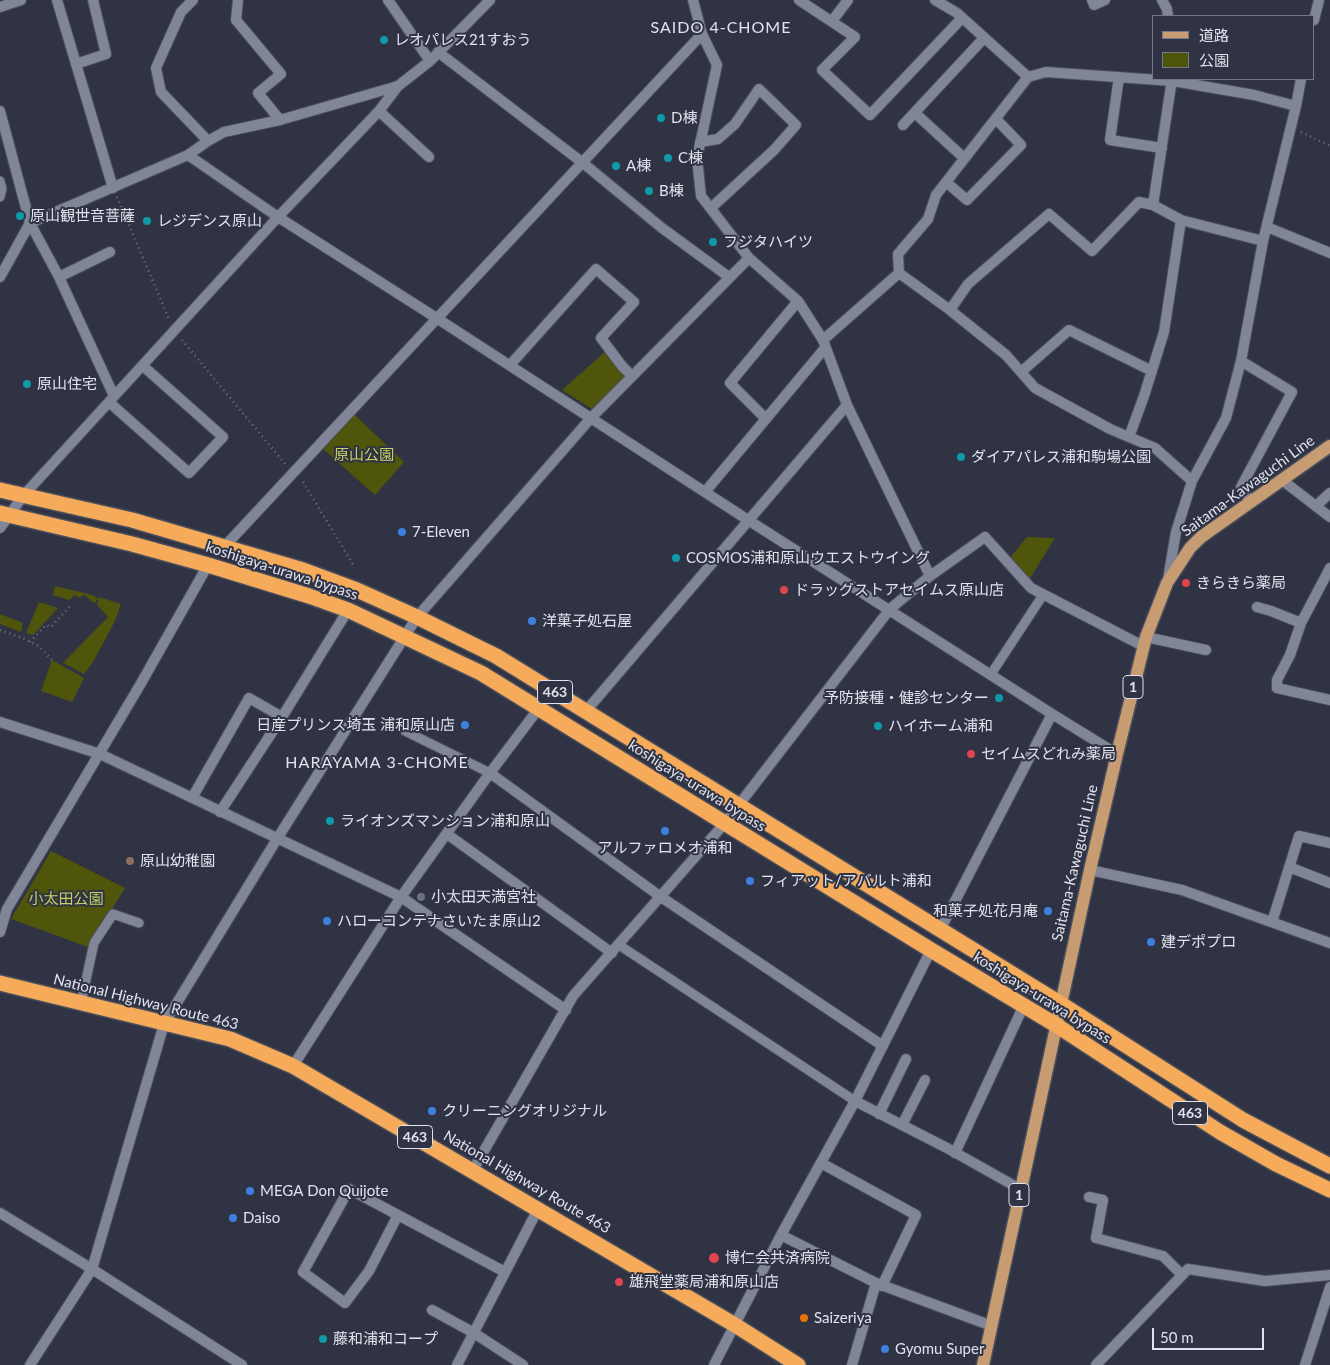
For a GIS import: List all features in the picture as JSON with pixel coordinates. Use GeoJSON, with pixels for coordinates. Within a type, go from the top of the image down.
{"type":"FeatureCollection","features":[{"type":"Feature","properties":{"kind":"highway","name":"koshigaya-urawa bypass"},"geometry":{"type":"LineString","coordinates":[[0,490],[132,520],[303,570],[357,590],[417,616],[496,656],[1061,1004],[1243,1120],[1330,1166]]}},
{"type":"Feature","properties":{"kind":"highway","name":"koshigaya-urawa bypass"},"geometry":{"type":"LineString","coordinates":[[4,514],[208,565],[309,596],[348,610],[481,673],[724,824],[1024,1005],[1220,1132],[1276,1164],[1330,1190]]}},
{"type":"Feature","properties":{"kind":"highway","name":"National Highway Route 463"},"geometry":{"type":"LineString","coordinates":[[0,983],[230,1039],[293,1066],[735,1325],[798,1365]]}},
{"type":"Feature","properties":{"kind":"main road","name":"Saitama-Kawaguchi Line"},"geometry":{"type":"LineString","coordinates":[[983,1365],[1020,1189],[1117,754],[1145,642],[1167,583],[1190,548],[1201,537],[1330,446]]}},
{"type":"Feature","properties":{"kind":"street"},"geometry":{"type":"LineString","coordinates":[[0,7],[21,0]]}},
{"type":"Feature","properties":{"kind":"street"},"geometry":{"type":"LineString","coordinates":[[57,0],[113,188]]}},
{"type":"Feature","properties":{"kind":"street"},"geometry":{"type":"LineString","coordinates":[[76,64],[106,54],[93,0]]}},
{"type":"Feature","properties":{"kind":"street"},"geometry":{"type":"LineString","coordinates":[[193,0],[181,12],[156,68],[160,92],[208,141]]}},
{"type":"Feature","properties":{"kind":"street"},"geometry":{"type":"LineString","coordinates":[[238,0],[236,20],[281,74],[258,93],[280,120]]}},
{"type":"Feature","properties":{"kind":"street"},"geometry":{"type":"LineString","coordinates":[[388,0],[430,61]]}},
{"type":"Feature","properties":{"kind":"street"},"geometry":{"type":"LineString","coordinates":[[0,528],[4,514],[23,496],[143,366],[278,217],[379,111],[398,86],[430,61],[490,0]]}},
{"type":"Feature","properties":{"kind":"street"},"geometry":{"type":"LineString","coordinates":[[693,0],[702,34],[717,65],[697,158],[701,196],[749,258],[798,301],[824,344],[847,405],[930,576]]}},
{"type":"Feature","properties":{"kind":"street"},"geometry":{"type":"LineString","coordinates":[[799,0],[855,37],[822,70],[870,115],[962,18]]}},
{"type":"Feature","properties":{"kind":"street"},"geometry":{"type":"LineString","coordinates":[[832,21],[848,0]]}},
{"type":"Feature","properties":{"kind":"street"},"geometry":{"type":"LineString","coordinates":[[936,0],[962,18],[1028,77]]}},
{"type":"Feature","properties":{"kind":"street"},"geometry":{"type":"LineString","coordinates":[[1092,0],[1094,5],[1105,0]]}},
{"type":"Feature","properties":{"kind":"street"},"geometry":{"type":"LineString","coordinates":[[1162,0],[1168,15]]}},
{"type":"Feature","properties":{"kind":"street"},"geometry":{"type":"LineString","coordinates":[[1315,16],[1319,0]]}},
{"type":"Feature","properties":{"kind":"street"},"geometry":{"type":"LineString","coordinates":[[225,546],[702,34]]}},
{"type":"Feature","properties":{"kind":"street"},"geometry":{"type":"LineString","coordinates":[[903,125],[984,38]]}},
{"type":"Feature","properties":{"kind":"street"},"geometry":{"type":"LineString","coordinates":[[438,52],[583,163],[662,228],[729,277]]}},
{"type":"Feature","properties":{"kind":"street"},"geometry":{"type":"LineString","coordinates":[[704,492],[766,419],[824,344],[899,273],[898,254],[928,219],[936,195],[1028,77],[1046,72],[1152,79]]}},
{"type":"Feature","properties":{"kind":"street"},"geometry":{"type":"LineString","coordinates":[[1119,77],[1110,140],[1162,148]]}},
{"type":"Feature","properties":{"kind":"street"},"geometry":{"type":"LineString","coordinates":[[1153,205],[1172,80],[1254,95],[1296,106]]}},
{"type":"Feature","properties":{"kind":"street"},"geometry":{"type":"LineString","coordinates":[[1167,583],[1176,532],[1192,481],[1226,418],[1241,362],[1264,241],[1301,80]]}},
{"type":"Feature","properties":{"kind":"street"},"geometry":{"type":"LineString","coordinates":[[1,273],[30,223],[188,155],[224,132],[280,120],[398,86]]}},
{"type":"Feature","properties":{"kind":"street"},"geometry":{"type":"LineString","coordinates":[[700,142],[718,139],[735,124],[759,89],[796,125],[774,150],[711,208]]}},
{"type":"Feature","properties":{"kind":"street"},"geometry":{"type":"LineString","coordinates":[[0,111],[30,223],[59,277],[112,399],[189,472],[222,437],[143,366]]}},
{"type":"Feature","properties":{"kind":"street"},"geometry":{"type":"LineString","coordinates":[[379,111],[429,157]]}},
{"type":"Feature","properties":{"kind":"street"},"geometry":{"type":"LineString","coordinates":[[915,113],[964,158]]}},
{"type":"Feature","properties":{"kind":"street"},"geometry":{"type":"LineString","coordinates":[[946,182],[967,200],[1021,145],[996,119]]}},
{"type":"Feature","properties":{"kind":"street"},"geometry":{"type":"LineString","coordinates":[[188,155],[278,217],[704,492],[1117,754]]}},
{"type":"Feature","properties":{"kind":"street"},"geometry":{"type":"LineString","coordinates":[[950,310],[968,284],[1049,214],[1092,251],[1139,202],[1153,205],[1181,220],[1264,241]]}},
{"type":"Feature","properties":{"kind":"street"},"geometry":{"type":"LineString","coordinates":[[1129,437],[1164,332],[1181,220]]}},
{"type":"Feature","properties":{"kind":"street"},"geometry":{"type":"LineString","coordinates":[[1267,227],[1330,253]]}},
{"type":"Feature","properties":{"kind":"street"},"geometry":{"type":"LineString","coordinates":[[59,277],[110,252]]}},
{"type":"Feature","properties":{"kind":"street"},"geometry":{"type":"LineString","coordinates":[[30,1365],[92,1269],[164,1024],[417,616],[591,418],[749,258]]}},
{"type":"Feature","properties":{"kind":"street"},"geometry":{"type":"LineString","coordinates":[[510,365],[596,269],[634,302],[601,338],[632,376]]}},
{"type":"Feature","properties":{"kind":"street"},"geometry":{"type":"LineString","coordinates":[[899,273],[1006,354],[1035,388],[1110,429],[1155,448],[1192,481]]}},
{"type":"Feature","properties":{"kind":"street"},"geometry":{"type":"LineString","coordinates":[[766,419],[730,383],[798,301]]}},
{"type":"Feature","properties":{"kind":"street"},"geometry":{"type":"LineString","coordinates":[[1021,372],[1070,330],[1152,371]]}},
{"type":"Feature","properties":{"kind":"street"},"geometry":{"type":"LineString","coordinates":[[1241,362],[1292,392],[1241,487],[1251,502]]}},
{"type":"Feature","properties":{"kind":"street"},"geometry":{"type":"LineString","coordinates":[[586,711],[847,405]]}},
{"type":"Feature","properties":{"kind":"street"},"geometry":{"type":"LineString","coordinates":[[1282,480],[1330,517]]}},
{"type":"Feature","properties":{"kind":"street"},"geometry":{"type":"LineString","coordinates":[[1316,506],[1330,493]]}},
{"type":"Feature","properties":{"kind":"street"},"geometry":{"type":"LineString","coordinates":[[473,1170],[573,996],[724,824],[890,609],[930,576],[985,537],[1031,588],[1043,595],[1145,642],[1206,650]]}},
{"type":"Feature","properties":{"kind":"street"},"geometry":{"type":"LineString","coordinates":[[0,932],[7,909],[100,754],[208,565]]}},
{"type":"Feature","properties":{"kind":"street"},"geometry":{"type":"LineString","coordinates":[[1330,568],[1301,623],[1290,654],[1277,680],[1277,688],[1330,700]]}},
{"type":"Feature","properties":{"kind":"street"},"geometry":{"type":"LineString","coordinates":[[1257,607],[1301,623]]}},
{"type":"Feature","properties":{"kind":"street"},"geometry":{"type":"LineString","coordinates":[[220,812],[282,717],[348,610]]}},
{"type":"Feature","properties":{"kind":"street"},"geometry":{"type":"LineString","coordinates":[[192,798],[249,698],[282,717]]}},
{"type":"Feature","properties":{"kind":"street"},"geometry":{"type":"LineString","coordinates":[[293,1066],[401,898],[539,708]]}},
{"type":"Feature","properties":{"kind":"street"},"geometry":{"type":"LineString","coordinates":[[940,930],[1052,714]]}},
{"type":"Feature","properties":{"kind":"street"},"geometry":{"type":"LineString","coordinates":[[0,722],[100,754],[401,898],[566,1010]]}},
{"type":"Feature","properties":{"kind":"street"},"geometry":{"type":"LineString","coordinates":[[490,773],[661,897],[883,1046]]}},
{"type":"Feature","properties":{"kind":"street"},"geometry":{"type":"LineString","coordinates":[[447,834],[615,949]]}},
{"type":"Feature","properties":{"kind":"street"},"geometry":{"type":"LineString","coordinates":[[1272,922],[1299,836],[1330,843]]}},
{"type":"Feature","properties":{"kind":"street"},"geometry":{"type":"LineString","coordinates":[[1289,867],[1330,884]]}},
{"type":"Feature","properties":{"kind":"street"},"geometry":{"type":"LineString","coordinates":[[1090,870],[1182,890],[1330,943]]}},
{"type":"Feature","properties":{"kind":"street"},"geometry":{"type":"LineString","coordinates":[[714,1365],[781,1235],[855,1101],[931,950]]}},
{"type":"Feature","properties":{"kind":"street"},"geometry":{"type":"LineString","coordinates":[[955,1153],[1024,1005]]}},
{"type":"Feature","properties":{"kind":"street"},"geometry":{"type":"LineString","coordinates":[[879,1114],[906,1059]]}},
{"type":"Feature","properties":{"kind":"street"},"geometry":{"type":"LineString","coordinates":[[902,1125],[925,1080]]}},
{"type":"Feature","properties":{"kind":"street"},"geometry":{"type":"LineString","coordinates":[[855,1101],[1020,1189]]}},
{"type":"Feature","properties":{"kind":"street"},"geometry":{"type":"LineString","coordinates":[[821,1163],[916,1215],[879,1285],[852,1365]]}},
{"type":"Feature","properties":{"kind":"street"},"geometry":{"type":"LineString","coordinates":[[398,1216],[369,1271],[345,1303],[303,1272],[349,1189],[505,1272]]}},
{"type":"Feature","properties":{"kind":"street"},"geometry":{"type":"LineString","coordinates":[[1089,1198],[1103,1200],[1096,1238],[1163,1256],[1182,1275]]}},
{"type":"Feature","properties":{"kind":"street"},"geometry":{"type":"LineString","coordinates":[[457,1365],[538,1209]]}},
{"type":"Feature","properties":{"kind":"street"},"geometry":{"type":"LineString","coordinates":[[0,1213],[92,1269],[242,1365]]}},
{"type":"Feature","properties":{"kind":"street"},"geometry":{"type":"LineString","coordinates":[[781,1235],[879,1285],[992,1326]]}},
{"type":"Feature","properties":{"kind":"street"},"geometry":{"type":"LineString","coordinates":[[1096,1365],[1188,1269],[1265,1281],[1330,1275]]}},
{"type":"Feature","properties":{"kind":"street"},"geometry":{"type":"LineString","coordinates":[[1305,1365],[1329,1290]]}},
{"type":"Feature","properties":{"kind":"street"},"geometry":{"type":"LineString","coordinates":[[432,1310],[474,1333],[523,1365]]}},
{"type":"Feature","properties":{"kind":"lane"},"geometry":{"type":"LineString","coordinates":[[0,181],[2,189],[0,197]]}},
{"type":"Feature","properties":{"kind":"lane"},"geometry":{"type":"LineString","coordinates":[[991,674],[1043,595]]}},
{"type":"Feature","properties":{"kind":"lane"},"geometry":{"type":"LineString","coordinates":[[404,731],[490,773]]}},
{"type":"Feature","properties":{"kind":"lane"},"geometry":{"type":"LineString","coordinates":[[81,1003],[94,942],[113,914],[139,923]]}},
{"type":"Feature","properties":{"kind":"lane"},"geometry":{"type":"LineString","coordinates":[[615,949],[855,1101]]}},
{"type":"Feature","properties":{"kind":"path"},"geometry":{"type":"LineString","coordinates":[[1291,127],[1330,146]]}},
{"type":"Feature","properties":{"kind":"path"},"geometry":{"type":"LineString","coordinates":[[113,188],[174,330],[295,472],[354,566]]}},
{"type":"Feature","properties":{"kind":"path"},"geometry":{"type":"LineString","coordinates":[[30,642],[46,625],[51,627],[71,605]]}},
{"type":"Feature","properties":{"kind":"path"},"geometry":{"type":"LineString","coordinates":[[0,630],[40,647],[52,660]]}},
{"type":"Feature","properties":{"kind":"green space"},"geometry":{"type":"Polygon","coordinates":[[[607,350],[627,375],[592,409],[562,390],[607,350]]]}},
{"type":"Feature","properties":{"kind":"green space","name":"原山公園"},"geometry":{"type":"Polygon","coordinates":[[[354,414],[404,462],[375,495],[323,449],[354,414]]]}},
{"type":"Feature","properties":{"kind":"green space"},"geometry":{"type":"Polygon","coordinates":[[[1027,537],[1055,538],[1029,580],[1009,559],[1027,537]]]}},
{"type":"Feature","properties":{"kind":"green space"},"geometry":{"type":"Polygon","coordinates":[[[55,586],[93,595],[98,599],[94,603],[84,595],[79,598],[75,595],[69,600],[53,595],[55,586]]]}},
{"type":"Feature","properties":{"kind":"green space"},"geometry":{"type":"Polygon","coordinates":[[[99,597],[121,604],[115,621],[93,662],[84,674],[63,663],[108,617],[97,605],[99,597]]]}},
{"type":"Feature","properties":{"kind":"green space"},"geometry":{"type":"Polygon","coordinates":[[[39,602],[58,608],[33,635],[26,633],[39,602]]]}},
{"type":"Feature","properties":{"kind":"green space"},"geometry":{"type":"Polygon","coordinates":[[[0,614],[23,623],[21,632],[0,624],[0,614]]]}},
{"type":"Feature","properties":{"kind":"green space"},"geometry":{"type":"Polygon","coordinates":[[[52,660],[84,678],[72,702],[41,691],[52,660]]]}},
{"type":"Feature","properties":{"kind":"green space","name":"小太田公園"},"geometry":{"type":"Polygon","coordinates":[[[51,851],[125,888],[88,947],[11,919],[51,851]]]}},
{"type":"Feature","properties":{"kind":"place","name":"レオパレス21すおう"},"geometry":{"type":"Point","coordinates":[384,40]}},
{"type":"Feature","properties":{"kind":"place","name":"D棟"},"geometry":{"type":"Point","coordinates":[661,118]}},
{"type":"Feature","properties":{"kind":"place","name":"C棟"},"geometry":{"type":"Point","coordinates":[668,158]}},
{"type":"Feature","properties":{"kind":"place","name":"A棟"},"geometry":{"type":"Point","coordinates":[616,166]}},
{"type":"Feature","properties":{"kind":"place","name":"B棟"},"geometry":{"type":"Point","coordinates":[649,191]}},
{"type":"Feature","properties":{"kind":"place","name":"原山観世音菩薩"},"geometry":{"type":"Point","coordinates":[20,216]}},
{"type":"Feature","properties":{"kind":"place","name":"レジデンス原山"},"geometry":{"type":"Point","coordinates":[147,221]}},
{"type":"Feature","properties":{"kind":"place","name":"フジタハイツ"},"geometry":{"type":"Point","coordinates":[713,242]}},
{"type":"Feature","properties":{"kind":"place","name":"原山住宅"},"geometry":{"type":"Point","coordinates":[27,384]}},
{"type":"Feature","properties":{"kind":"place","name":"ダイアパレス浦和駒場公園"},"geometry":{"type":"Point","coordinates":[961,457]}},
{"type":"Feature","properties":{"kind":"place","name":"7-Eleven"},"geometry":{"type":"Point","coordinates":[402,532]}},
{"type":"Feature","properties":{"kind":"place","name":"COSMOS浦和原山ウエストウイング"},"geometry":{"type":"Point","coordinates":[676,558]}},
{"type":"Feature","properties":{"kind":"place","name":"きらきら薬局"},"geometry":{"type":"Point","coordinates":[1186,583]}},
{"type":"Feature","properties":{"kind":"place","name":"ドラッグストアセイムス原山店"},"geometry":{"type":"Point","coordinates":[784,590]}},
{"type":"Feature","properties":{"kind":"place","name":"洋菓子処石屋"},"geometry":{"type":"Point","coordinates":[532,621]}},
{"type":"Feature","properties":{"kind":"place","name":"予防接種・健診センター"},"geometry":{"type":"Point","coordinates":[999,698]}},
{"type":"Feature","properties":{"kind":"place","name":"日産プリンス埼玉 浦和原山店"},"geometry":{"type":"Point","coordinates":[465,725]}},
{"type":"Feature","properties":{"kind":"place","name":"ハイホーム浦和"},"geometry":{"type":"Point","coordinates":[878,726]}},
{"type":"Feature","properties":{"kind":"place","name":"セイムスどれみ薬局"},"geometry":{"type":"Point","coordinates":[971,754]}},
{"type":"Feature","properties":{"kind":"place","name":"ライオンズマンション浦和原山"},"geometry":{"type":"Point","coordinates":[330,821]}},
{"type":"Feature","properties":{"kind":"place","name":"アルファロメオ浦和"},"geometry":{"type":"Point","coordinates":[665,831]}},
{"type":"Feature","properties":{"kind":"place","name":"原山幼稚園"},"geometry":{"type":"Point","coordinates":[130,861]}},
{"type":"Feature","properties":{"kind":"place","name":"フィアット/アバルト浦和"},"geometry":{"type":"Point","coordinates":[750,881]}},
{"type":"Feature","properties":{"kind":"place","name":"小太田天満宮社"},"geometry":{"type":"Point","coordinates":[421,897]}},
{"type":"Feature","properties":{"kind":"place","name":"和菓子処花月庵"},"geometry":{"type":"Point","coordinates":[1048,911]}},
{"type":"Feature","properties":{"kind":"place","name":"ハローコンテナさいたま原山2"},"geometry":{"type":"Point","coordinates":[327,921]}},
{"type":"Feature","properties":{"kind":"place","name":"建デポプロ"},"geometry":{"type":"Point","coordinates":[1151,942]}},
{"type":"Feature","properties":{"kind":"place","name":"クリーニングオリジナル"},"geometry":{"type":"Point","coordinates":[432,1111]}},
{"type":"Feature","properties":{"kind":"place","name":"MEGA Don Quijote"},"geometry":{"type":"Point","coordinates":[250,1191]}},
{"type":"Feature","properties":{"kind":"place","name":"Daiso"},"geometry":{"type":"Point","coordinates":[233,1218]}},
{"type":"Feature","properties":{"kind":"place","name":"博仁会共済病院"},"geometry":{"type":"Point","coordinates":[714,1258]}},
{"type":"Feature","properties":{"kind":"place","name":"雄飛堂薬局浦和原山店"},"geometry":{"type":"Point","coordinates":[619,1282]}},
{"type":"Feature","properties":{"kind":"place","name":"Saizeriya"},"geometry":{"type":"Point","coordinates":[804,1318]}},
{"type":"Feature","properties":{"kind":"place","name":"藤和浦和コープ"},"geometry":{"type":"Point","coordinates":[323,1339]}},
{"type":"Feature","properties":{"kind":"place","name":"Gyomu Super"},"geometry":{"type":"Point","coordinates":[885,1349]}},
{"type":"Feature","properties":{"kind":"district","name":"SAIDO 4-CHOME"},"geometry":{"type":"Point","coordinates":[721,28]}},
{"type":"Feature","properties":{"kind":"district","name":"HARAYAMA 3-CHOME"},"geometry":{"type":"Point","coordinates":[377,763]}}]}
